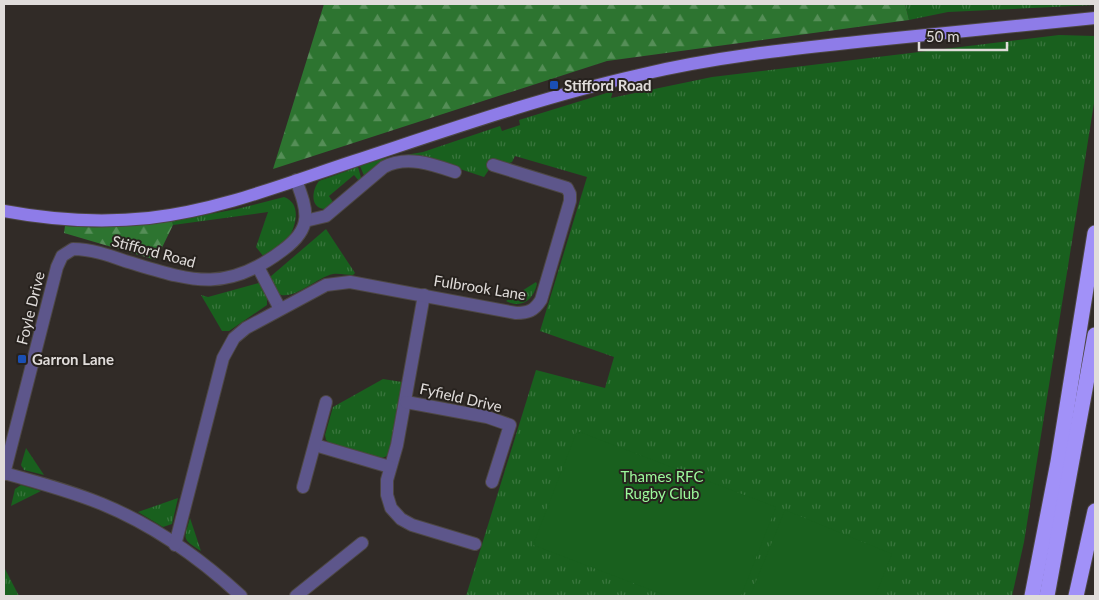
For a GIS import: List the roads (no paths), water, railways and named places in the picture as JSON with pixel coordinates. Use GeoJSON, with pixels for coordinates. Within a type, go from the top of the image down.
{"type":"FeatureCollection","features":[{"type":"Feature","properties":{"kind":"highway"},"geometry":{"type":"LineString","coordinates":[[1032,596],[1058,462],[1095,233]]}},
{"type":"Feature","properties":{"kind":"highway"},"geometry":{"type":"LineString","coordinates":[[1047,596],[1095,336]]}},
{"type":"Feature","properties":{"kind":"highway"},"geometry":{"type":"LineString","coordinates":[[1076,596],[1095,511]]}},
{"type":"Feature","properties":{"kind":"main road","name":"Stifford Road"},"geometry":{"type":"LineString","coordinates":[[4,211],[81,220],[122,220],[151,217],[212,206],[524,106],[641,74],[777,50],[1090,19]]}},
{"type":"Feature","properties":{"kind":"street"},"geometry":{"type":"LineString","coordinates":[[296,180],[306,211],[305,221],[326,216],[384,167],[400,161],[427,164],[455,172]]}},
{"type":"Feature","properties":{"kind":"street","name":"Fulbrook Lane"},"geometry":{"type":"LineString","coordinates":[[175,545],[223,358],[234,338],[246,328],[326,285],[338,282],[350,282],[522,313],[528,313],[536,308],[541,300],[570,201],[570,194],[567,188],[493,166]]}},
{"type":"Feature","properties":{"kind":"street","name":"Stifford Road"},"geometry":{"type":"LineString","coordinates":[[57,267],[62,256],[73,249],[94,251],[172,275],[199,280],[228,278],[258,267],[274,258],[296,240],[304,228],[305,221]]}},
{"type":"Feature","properties":{"kind":"street","name":"Foyle Drive"},"geometry":{"type":"LineString","coordinates":[[4,474],[57,267]]}},
{"type":"Feature","properties":{"kind":"street"},"geometry":{"type":"LineString","coordinates":[[258,267],[280,309]]}},
{"type":"Feature","properties":{"kind":"street","name":"Fyfield Drive"},"geometry":{"type":"LineString","coordinates":[[424,295],[406,402],[387,480],[387,495],[392,508],[401,519],[412,525],[476,544]]}},
{"type":"Feature","properties":{"kind":"street"},"geometry":{"type":"LineString","coordinates":[[303,487],[326,402]]}},
{"type":"Feature","properties":{"kind":"street","name":"Fyfield Drive"},"geometry":{"type":"LineString","coordinates":[[406,402],[487,417],[510,426],[492,482]]}},
{"type":"Feature","properties":{"kind":"street"},"geometry":{"type":"LineString","coordinates":[[314,445],[390,467]]}},
{"type":"Feature","properties":{"kind":"street"},"geometry":{"type":"LineString","coordinates":[[4,474],[73,493],[126,516],[202,563],[242,596]]}},
{"type":"Feature","properties":{"kind":"street"},"geometry":{"type":"LineString","coordinates":[[296,596],[362,543]]}},
{"type":"Feature","properties":{"kind":"place","name":"Stifford Road"},"geometry":{"type":"Point","coordinates":[554,85]}},
{"type":"Feature","properties":{"kind":"place","name":"Garron Lane"},"geometry":{"type":"Point","coordinates":[22,359]}},
{"type":"Feature","properties":{"kind":"park label","name":"Thames RFC Rugby Club"},"geometry":{"type":"Point","coordinates":[662,484]}}]}
